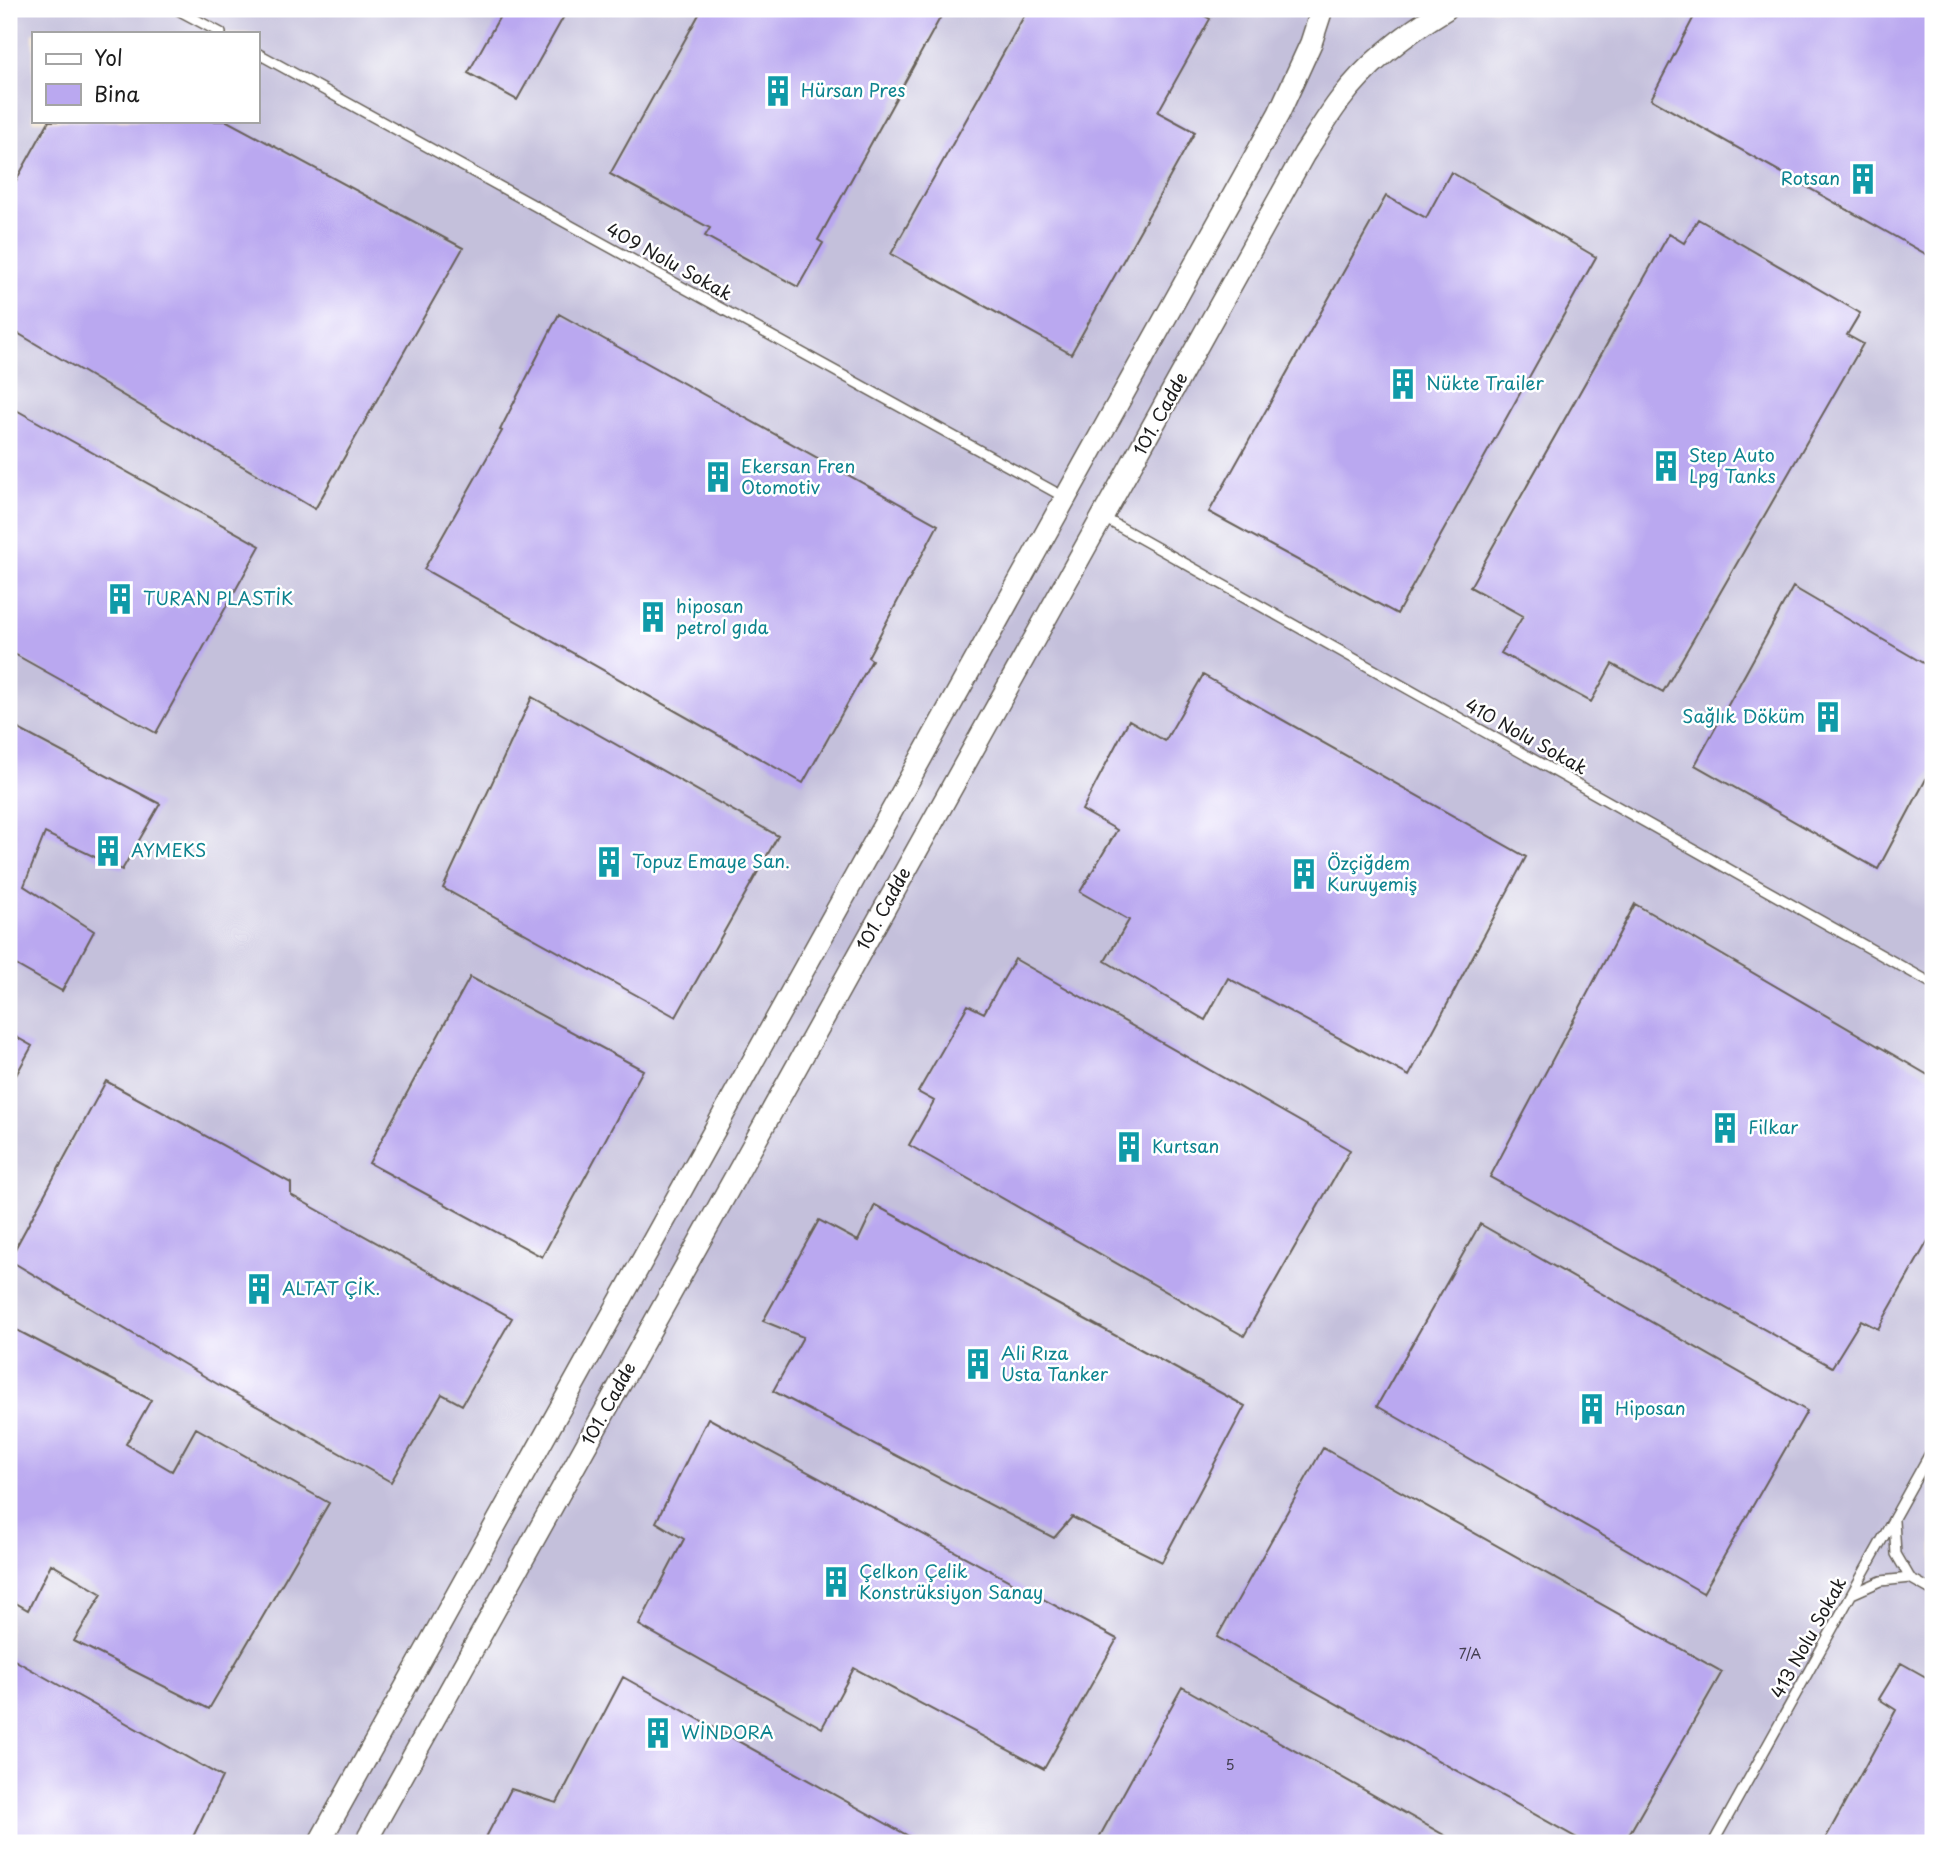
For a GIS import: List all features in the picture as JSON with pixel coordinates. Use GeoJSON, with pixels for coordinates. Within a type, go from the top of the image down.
{"type":"FeatureCollection","features":[{"type":"Feature","properties":{"kind":"street"},"geometry":{"type":"LineString","coordinates":[[319,1843],[1285,101],[1311,43],[1322,9]]}},
{"type":"Feature","properties":{"kind":"street","name":"101. Cadde"},"geometry":{"type":"LineString","coordinates":[[365,1843],[1304,154],[1340,100],[1361,76],[1446,9]]}},
{"type":"Feature","properties":{"kind":"lane"},"geometry":{"type":"LineString","coordinates":[[176,9],[219,32]]}},
{"type":"Feature","properties":{"kind":"lane","name":"409 Nolu Sokak"},"geometry":{"type":"LineString","coordinates":[[259,54],[1066,498]]}},
{"type":"Feature","properties":{"kind":"lane","name":"410 Nolu Sokak"},"geometry":{"type":"LineString","coordinates":[[1104,517],[1933,984]]}},
{"type":"Feature","properties":{"kind":"lane","name":"413 Nolu Sokak"},"geometry":{"type":"LineString","coordinates":[[1713,1843],[1933,1448]]}},
{"type":"Feature","properties":{"kind":"lane"},"geometry":{"type":"LineString","coordinates":[[1894,1520],[1896,1554],[1910,1578],[1933,1591]]}},
{"type":"Feature","properties":{"kind":"lane"},"geometry":{"type":"LineString","coordinates":[[1851,1595],[1881,1580],[1910,1578]]}},
{"type":"Feature","properties":{"kind":"shaded area"},"geometry":{"type":"Polygon","coordinates":[[[9,9],[1933,9],[1933,1843],[9,1843],[9,9]]]}},
{"type":"Feature","properties":{"kind":"building"},"geometry":{"type":"Polygon","coordinates":[[[504,9],[568,9],[517,100],[468,73],[504,9]]]}},
{"type":"Feature","properties":{"kind":"building","name":"Hürsan Pres"},"geometry":{"type":"Polygon","coordinates":[[[702,9],[945,9],[818,240],[823,243],[798,287],[705,236],[710,228],[610,174],[702,9]]]}},
{"type":"Feature","properties":{"kind":"building"},"geometry":{"type":"Polygon","coordinates":[[[1028,9],[1192,9],[1210,19],[1158,112],[1195,132],[1071,354],[891,254],[1028,9]]]}},
{"type":"Feature","properties":{"kind":"building","name":"Rotsan"},"geometry":{"type":"Polygon","coordinates":[[[1698,9],[1933,9],[1933,258],[1651,99],[1698,9]]]}},
{"type":"Feature","properties":{"kind":"building"},"geometry":{"type":"Polygon","coordinates":[[[48,122],[229,122],[463,248],[315,509],[9,328],[9,193],[48,122]]]}},
{"type":"Feature","properties":{"kind":"building","name":"Nükte Trailer"},"geometry":{"type":"Polygon","coordinates":[[[1451,172],[1596,257],[1397,614],[1209,512],[1386,196],[1426,218],[1451,172]]]}},
{"type":"Feature","properties":{"kind":"building","name":"Step Auto Lpg Tanks"},"geometry":{"type":"Polygon","coordinates":[[[1698,219],[1860,313],[1847,335],[1863,344],[1663,692],[1612,664],[1591,702],[1501,653],[1523,616],[1470,587],[1669,234],[1684,243],[1698,219]]]}},
{"type":"Feature","properties":{"kind":"building"},"geometry":{"type":"Polygon","coordinates":[[[559,314],[938,525],[868,657],[872,660],[803,783],[424,569],[502,431],[500,430],[559,314]]]}},
{"type":"Feature","properties":{"kind":"building","name":"TURAN PLASTİK"},"geometry":{"type":"Polygon","coordinates":[[[9,406],[260,546],[156,733],[9,651],[9,406]]]}},
{"type":"Feature","properties":{"kind":"building","name":"Sağlık Döküm"},"geometry":{"type":"Polygon","coordinates":[[[1793,587],[1933,669],[1933,766],[1878,869],[1695,765],[1793,587]]]}},
{"type":"Feature","properties":{"kind":"building","name":"Özçiğdem Kuruyemiş"},"geometry":{"type":"Polygon","coordinates":[[[1203,675],[1526,857],[1409,1076],[1228,978],[1205,1020],[1105,961],[1129,920],[1080,892],[1117,830],[1082,810],[1129,720],[1165,741],[1203,675]]]}},
{"type":"Feature","properties":{"kind":"building","name":"Topuz Emaye San."},"geometry":{"type":"Polygon","coordinates":[[[532,697],[778,836],[676,1017],[443,888],[532,697]]]}},
{"type":"Feature","properties":{"kind":"building","name":"AYMEKS"},"geometry":{"type":"Polygon","coordinates":[[[9,724],[160,804],[122,870],[45,833],[24,886],[94,931],[62,991],[9,961],[9,724]]]}},
{"type":"Feature","properties":{"kind":"building","name":"Filkar"},"geometry":{"type":"Polygon","coordinates":[[[1635,904],[1933,1078],[1933,1232],[1878,1329],[1861,1320],[1832,1367],[1490,1177],[1635,904]]]}},
{"type":"Feature","properties":{"kind":"building","name":"Kurtsan"},"geometry":{"type":"Polygon","coordinates":[[[1015,959],[1350,1150],[1244,1336],[909,1145],[934,1101],[918,1092],[968,1005],[984,1013],[1015,959]]]}},
{"type":"Feature","properties":{"kind":"building"},"geometry":{"type":"Polygon","coordinates":[[[470,977],[643,1070],[542,1257],[369,1163],[470,977]]]}},
{"type":"Feature","properties":{"kind":"building"},"geometry":{"type":"Polygon","coordinates":[[[9,1033],[32,1046],[9,1088],[9,1033]]]}},
{"type":"Feature","properties":{"kind":"building","name":"ALTAT ÇİK."},"geometry":{"type":"Polygon","coordinates":[[[106,1081],[291,1183],[291,1195],[512,1318],[462,1405],[442,1394],[391,1482],[219,1385],[9,1260],[106,1081]]]}},
{"type":"Feature","properties":{"kind":"building","name":"Ali Rıza Usta Tanker"},"geometry":{"type":"Polygon","coordinates":[[[875,1205],[1245,1406],[1162,1562],[1072,1517],[1054,1538],[773,1391],[803,1337],[763,1321],[819,1220],[858,1241],[875,1205]]]}},
{"type":"Feature","properties":{"kind":"building","name":"Hiposan"},"geometry":{"type":"Polygon","coordinates":[[[1480,1224],[1807,1411],[1703,1593],[1377,1406],[1480,1224]]]}},
{"type":"Feature","properties":{"kind":"building"},"geometry":{"type":"Polygon","coordinates":[[[9,1326],[151,1400],[126,1444],[172,1471],[196,1428],[329,1503],[209,1709],[74,1641],[102,1594],[51,1564],[28,1610],[9,1599],[9,1326]]]}},
{"type":"Feature","properties":{"kind":"building","name":"Çelkon Çelik Konstrüksiyon Sanay"},"geometry":{"type":"Polygon","coordinates":[[[708,1418],[1117,1639],[1044,1769],[854,1668],[822,1728],[639,1625],[684,1539],[656,1522],[708,1418]]]}},
{"type":"Feature","properties":{"kind":"building"},"geometry":{"type":"Polygon","coordinates":[[[1323,1448],[1722,1672],[1624,1843],[1586,1843],[1217,1637],[1323,1448]]]}},
{"type":"Feature","properties":{"kind":"building"},"geometry":{"type":"Polygon","coordinates":[[[9,1657],[222,1777],[190,1843],[9,1843],[9,1657]]]}},
{"type":"Feature","properties":{"kind":"building"},"geometry":{"type":"Polygon","coordinates":[[[1901,1663],[1933,1681],[1933,1843],[1823,1843],[1896,1710],[1879,1699],[1901,1663]]]}},
{"type":"Feature","properties":{"kind":"building","name":"WİNDORA"},"geometry":{"type":"Polygon","coordinates":[[[623,1677],[921,1843],[483,1843],[511,1789],[557,1803],[623,1677]]]}},
{"type":"Feature","properties":{"kind":"building"},"geometry":{"type":"Polygon","coordinates":[[[1182,1687],[1458,1843],[1096,1843],[1182,1687]]]}},
{"type":"Feature","properties":{"kind":"place","name":"Hürsan Pres"},"geometry":{"type":"Point","coordinates":[778,91]}},
{"type":"Feature","properties":{"kind":"place","name":"Rotsan"},"geometry":{"type":"Point","coordinates":[1863,179]}},
{"type":"Feature","properties":{"kind":"place","name":"Nükte Trailer"},"geometry":{"type":"Point","coordinates":[1403,384]}},
{"type":"Feature","properties":{"kind":"place","name":"Step Auto Lpg Tanks"},"geometry":{"type":"Point","coordinates":[1666,466]}},
{"type":"Feature","properties":{"kind":"place","name":"Ekersan Fren Otomotiv"},"geometry":{"type":"Point","coordinates":[718,477]}},
{"type":"Feature","properties":{"kind":"place","name":"TURAN PLASTİK"},"geometry":{"type":"Point","coordinates":[120,599]}},
{"type":"Feature","properties":{"kind":"place","name":"hiposan petrol gıda"},"geometry":{"type":"Point","coordinates":[653,617]}},
{"type":"Feature","properties":{"kind":"place","name":"Sağlık Döküm"},"geometry":{"type":"Point","coordinates":[1828,717]}},
{"type":"Feature","properties":{"kind":"place","name":"AYMEKS"},"geometry":{"type":"Point","coordinates":[108,851]}},
{"type":"Feature","properties":{"kind":"place","name":"Topuz Emaye San."},"geometry":{"type":"Point","coordinates":[609,862]}},
{"type":"Feature","properties":{"kind":"place","name":"Özçiğdem Kuruyemiş"},"geometry":{"type":"Point","coordinates":[1304,874]}},
{"type":"Feature","properties":{"kind":"place","name":"Filkar"},"geometry":{"type":"Point","coordinates":[1725,1128]}},
{"type":"Feature","properties":{"kind":"place","name":"Kurtsan"},"geometry":{"type":"Point","coordinates":[1129,1147]}},
{"type":"Feature","properties":{"kind":"place","name":"ALTAT ÇİK."},"geometry":{"type":"Point","coordinates":[259,1289]}},
{"type":"Feature","properties":{"kind":"place","name":"Ali Rıza Usta Tanker"},"geometry":{"type":"Point","coordinates":[978,1364]}},
{"type":"Feature","properties":{"kind":"place","name":"Hiposan"},"geometry":{"type":"Point","coordinates":[1592,1409]}},
{"type":"Feature","properties":{"kind":"place","name":"Çelkon Çelik Konstrüksiyon Sanay"},"geometry":{"type":"Point","coordinates":[836,1582]}},
{"type":"Feature","properties":{"kind":"place","name":"WİNDORA"},"geometry":{"type":"Point","coordinates":[658,1733]}}]}
